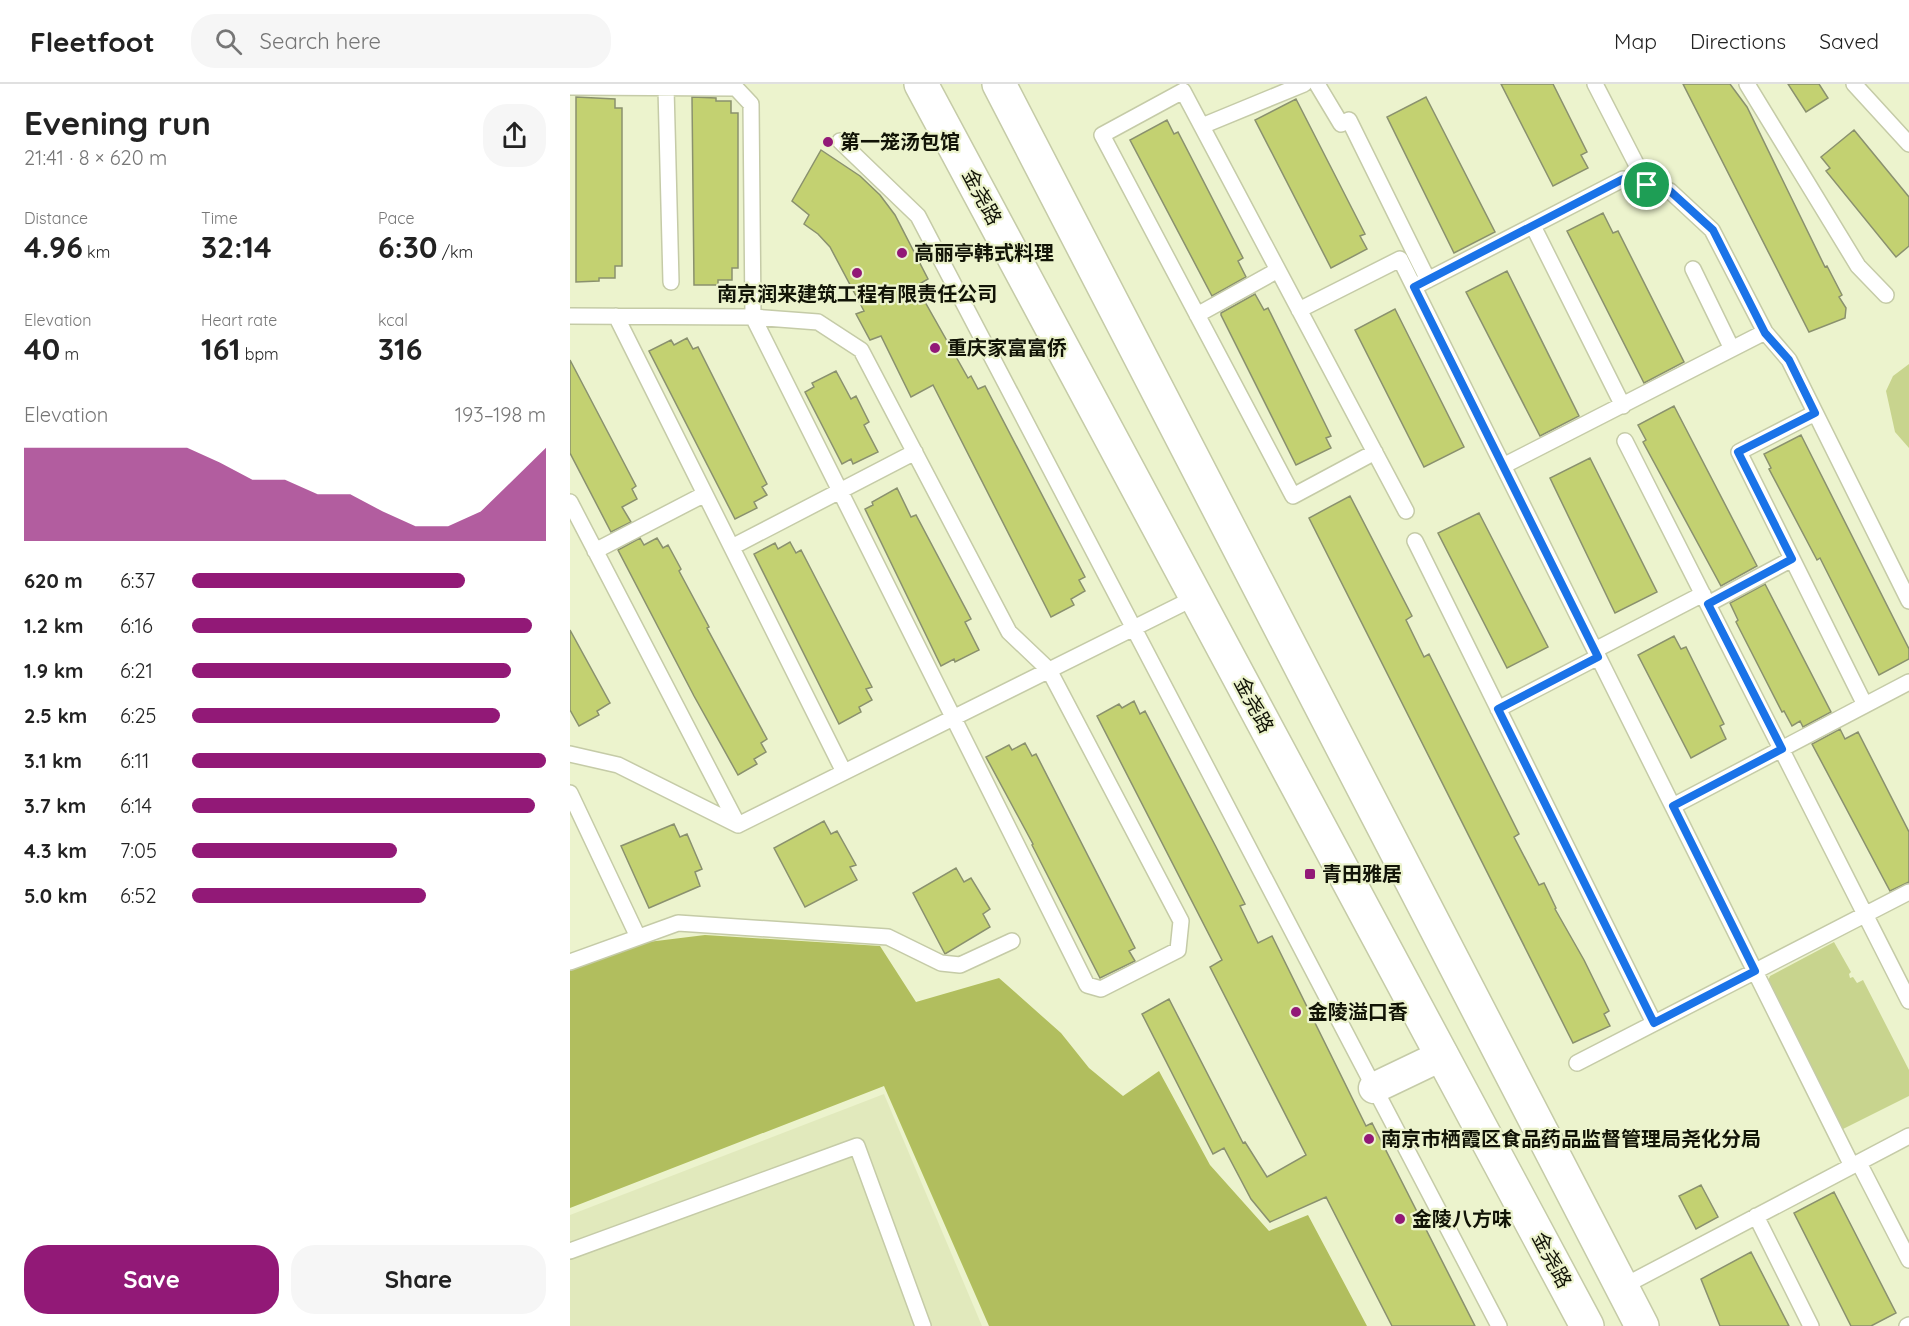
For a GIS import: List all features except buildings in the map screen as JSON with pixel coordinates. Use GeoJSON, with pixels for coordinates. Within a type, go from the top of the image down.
{"type":"FeatureCollection","features":[{"type":"Feature","properties":{"kind":"main road","name":"金尧路"},"geometry":{"type":"LineString","coordinates":[[921,84],[1587,1326]]}},
{"type":"Feature","properties":{"kind":"main road"},"geometry":{"type":"LineString","coordinates":[[999,84],[1642,1326]]}},
{"type":"Feature","properties":{"kind":"street"},"geometry":{"type":"LineString","coordinates":[[1374,1088],[1443,1055]]}},
{"type":"Feature","properties":{"kind":"lane"},"geometry":{"type":"LineString","coordinates":[[1202,126],[1304,84]]}},
{"type":"Feature","properties":{"kind":"lane"},"geometry":{"type":"LineString","coordinates":[[1317,84],[1341,124],[1349,120],[1428,280]]}},
{"type":"Feature","properties":{"kind":"lane"},"geometry":{"type":"LineString","coordinates":[[1595,84],[1647,185]]}},
{"type":"Feature","properties":{"kind":"lane"},"geometry":{"type":"LineString","coordinates":[[1747,84],[1858,266],[1886,295]]}},
{"type":"Feature","properties":{"kind":"lane"},"geometry":{"type":"LineString","coordinates":[[1854,84],[1909,144]]}},
{"type":"Feature","properties":{"kind":"lane"},"geometry":{"type":"LineString","coordinates":[[570,87],[736,88],[751,104],[753,317],[1087,985],[1101,990],[1179,950],[1181,921],[1049,670],[1009,632],[861,350],[818,322],[753,317],[570,316]]}},
{"type":"Feature","properties":{"kind":"lane"},"geometry":{"type":"LineString","coordinates":[[666,88],[670,282]]}},
{"type":"Feature","properties":{"kind":"lane"},"geometry":{"type":"LineString","coordinates":[[1375,452],[1293,496],[1102,135],[1184,91],[1299,310],[1375,452],[1406,511]]}},
{"type":"Feature","properties":{"kind":"lane"},"geometry":{"type":"LineString","coordinates":[[840,141],[918,216],[1499,1326]]}},
{"type":"Feature","properties":{"kind":"lane"},"geometry":{"type":"LineString","coordinates":[[1414,287],[1623,179],[1670,191],[1713,230],[1765,333],[1789,360],[1909,601]]}},
{"type":"Feature","properties":{"kind":"lane"},"geometry":{"type":"LineString","coordinates":[[1533,226],[1623,406]]}},
{"type":"Feature","properties":{"kind":"lane"},"geometry":{"type":"LineString","coordinates":[[1299,310],[1400,259],[1755,971],[1909,1260]]}},
{"type":"Feature","properties":{"kind":"lane"},"geometry":{"type":"LineString","coordinates":[[1693,269],[1732,349]]}},
{"type":"Feature","properties":{"kind":"lane"},"geometry":{"type":"LineString","coordinates":[[1197,315],[1278,270]]}},
{"type":"Feature","properties":{"kind":"lane"},"geometry":{"type":"LineString","coordinates":[[616,316],[844,772]]}},
{"type":"Feature","properties":{"kind":"lane"},"geometry":{"type":"LineString","coordinates":[[1503,466],[1765,333]]}},
{"type":"Feature","properties":{"kind":"lane"},"geometry":{"type":"LineString","coordinates":[[1815,413],[1738,452],[1865,705]]}},
{"type":"Feature","properties":{"kind":"lane"},"geometry":{"type":"LineString","coordinates":[[1625,441],[1909,1001]]}},
{"type":"Feature","properties":{"kind":"lane"},"geometry":{"type":"LineString","coordinates":[[732,547],[915,452]]}},
{"type":"Feature","properties":{"kind":"lane"},"geometry":{"type":"LineString","coordinates":[[595,551],[705,494]]}},
{"type":"Feature","properties":{"kind":"lane"},"geometry":{"type":"LineString","coordinates":[[570,502],[738,825]]}},
{"type":"Feature","properties":{"kind":"lane"},"geometry":{"type":"LineString","coordinates":[[1415,541],[1654,1023]]}},
{"type":"Feature","properties":{"kind":"lane"},"geometry":{"type":"LineString","coordinates":[[1498,709],[1597,654],[1705,599],[1792,559]]}},
{"type":"Feature","properties":{"kind":"lane"},"geometry":{"type":"LineString","coordinates":[[738,825],[1196,597]]}},
{"type":"Feature","properties":{"kind":"lane"},"geometry":{"type":"LineString","coordinates":[[1673,806],[1909,682]]}},
{"type":"Feature","properties":{"kind":"lane"},"geometry":{"type":"LineString","coordinates":[[570,754],[618,765],[738,825]]}},
{"type":"Feature","properties":{"kind":"lane"},"geometry":{"type":"LineString","coordinates":[[570,793],[638,937]]}},
{"type":"Feature","properties":{"kind":"lane"},"geometry":{"type":"LineString","coordinates":[[1577,1063],[1909,892]]}},
{"type":"Feature","properties":{"kind":"lane"},"geometry":{"type":"LineString","coordinates":[[570,962],[678,923],[888,937],[941,963],[960,965],[1012,941]]}},
{"type":"Feature","properties":{"kind":"lane"},"geometry":{"type":"LineString","coordinates":[[1622,1287],[1909,1136]]}},
{"type":"Feature","properties":{"kind":"lane"},"geometry":{"type":"LineString","coordinates":[[570,1251],[857,1146],[923,1326]]}},
{"type":"Feature","properties":{"kind":"lane"},"geometry":{"type":"LineString","coordinates":[[1756,1216],[1811,1326]]}},
{"type":"Feature","properties":{"kind":"shaded area"},"geometry":{"type":"Polygon","coordinates":[[[1909,364],[1909,448],[1895,432],[1886,391],[1893,376],[1909,364]]]}},
{"type":"Feature","properties":{"kind":"shaded area"},"geometry":{"type":"Polygon","coordinates":[[[1834,942],[1851,972],[1850,978],[1853,977],[1857,983],[1863,980],[1909,1070],[1909,1096],[1841,1130],[1768,981],[1770,976],[1834,942]]]}},
{"type":"Feature","properties":{"kind":"shaded area"},"geometry":{"type":"Polygon","coordinates":[[[884,1094],[982,1326],[570,1326],[570,1215],[884,1094]]]}},
{"type":"Feature","properties":{"kind":"green space"},"geometry":{"type":"Polygon","coordinates":[[[705,935],[880,946],[916,1002],[999,978],[1061,1033],[1089,1068],[1123,1096],[1159,1071],[1210,1165],[1269,1231],[1308,1215],[1367,1326],[989,1326],[884,1086],[570,1208],[570,969],[640,943],[705,935]]]}},
{"type":"Feature","properties":{"kind":"place","name":"第一笼汤包馆"},"geometry":{"type":"Point","coordinates":[828,142]}},
{"type":"Feature","properties":{"kind":"place","name":"高丽亭韩式料理"},"geometry":{"type":"Point","coordinates":[902,253]}},
{"type":"Feature","properties":{"kind":"place","name":"南京润来建筑工程有限责任公司"},"geometry":{"type":"Point","coordinates":[857,273]}},
{"type":"Feature","properties":{"kind":"place","name":"重庆家富富侨"},"geometry":{"type":"Point","coordinates":[935,348]}},
{"type":"Feature","properties":{"kind":"place","name":"青田雅居"},"geometry":{"type":"Point","coordinates":[1310,874]}},
{"type":"Feature","properties":{"kind":"place","name":"金陵溢口香"},"geometry":{"type":"Point","coordinates":[1296,1012]}},
{"type":"Feature","properties":{"kind":"place","name":"南京市栖霞区食品药品监督管理局尧化分局"},"geometry":{"type":"Point","coordinates":[1369,1139]}},
{"type":"Feature","properties":{"kind":"place","name":"金陵八方味"},"geometry":{"type":"Point","coordinates":[1400,1219]}},
{"type":"Feature","properties":{"kind":"route"},"geometry":{"type":"LineString","coordinates":[[1623,179],[1647,185],[1670,191],[1713,230],[1765,333],[1789,360],[1815,413],[1738,452],[1792,559],[1708,604],[1782,749],[1673,806],[1755,971],[1654,1023],[1498,709],[1598,657],[1414,287],[1623,179]]}}]}
